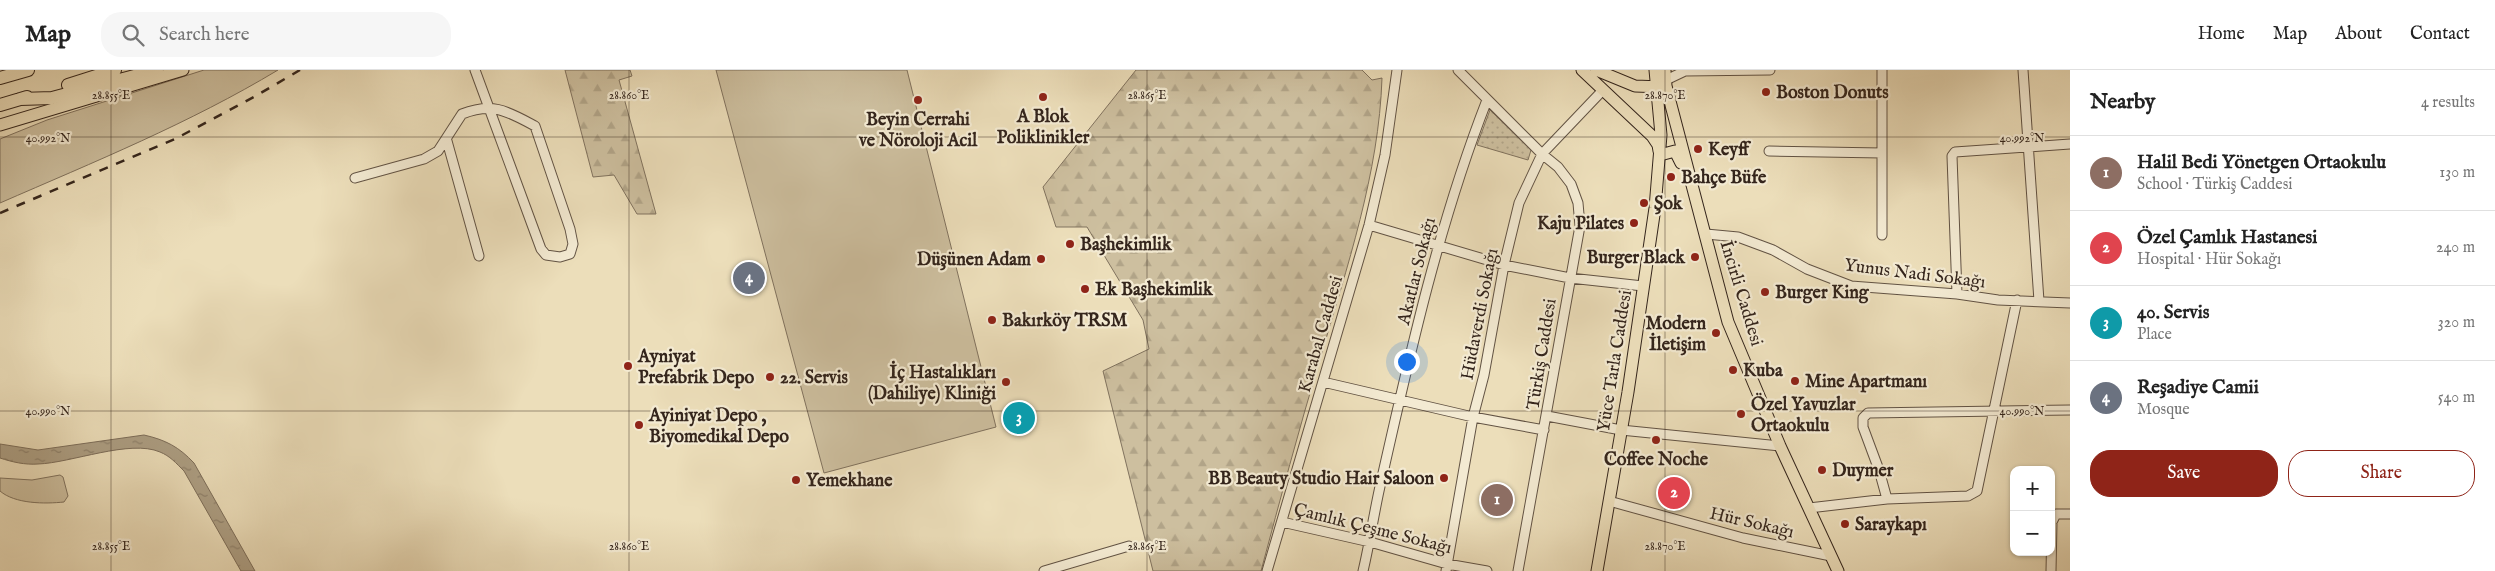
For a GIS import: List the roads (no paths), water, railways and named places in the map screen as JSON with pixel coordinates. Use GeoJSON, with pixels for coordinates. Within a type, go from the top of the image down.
{"type":"FeatureCollection","features":[{"type":"Feature","properties":{"kind":"highway"},"geometry":{"type":"LineString","coordinates":[[0,78],[28,70]]}},
{"type":"Feature","properties":{"kind":"highway"},"geometry":{"type":"LineString","coordinates":[[0,105],[115,70]]}},
{"type":"Feature","properties":{"kind":"highway"},"geometry":{"type":"LineString","coordinates":[[20,99],[52,98],[157,70]]}},
{"type":"Feature","properties":{"kind":"main road"},"geometry":{"type":"LineString","coordinates":[[0,125],[183,70]]}},
{"type":"Feature","properties":{"kind":"main road"},"geometry":{"type":"LineString","coordinates":[[1582,70],[1652,136],[1658,145],[1660,155]]}},
{"type":"Feature","properties":{"kind":"main road"},"geometry":{"type":"LineString","coordinates":[[1596,70],[1624,83],[1643,88],[1661,79]]}},
{"type":"Feature","properties":{"kind":"main road"},"geometry":{"type":"LineString","coordinates":[[1614,71],[1638,79],[1661,79]]}},
{"type":"Feature","properties":{"kind":"main road"},"geometry":{"type":"LineString","coordinates":[[1660,155],[1661,79]]}},
{"type":"Feature","properties":{"kind":"main road","name":"İncirli Caddesi"},"geometry":{"type":"LineString","coordinates":[[1661,79],[1706,234],[1728,322],[1780,446],[1838,571]]}},
{"type":"Feature","properties":{"kind":"main road"},"geometry":{"type":"LineString","coordinates":[[0,132],[38,113]]}},
{"type":"Feature","properties":{"kind":"main road"},"geometry":{"type":"LineString","coordinates":[[1660,155],[1675,150],[1692,184]]}},
{"type":"Feature","properties":{"kind":"main road","name":"Yüce Tarla Caddesi"},"geometry":{"type":"LineString","coordinates":[[1597,571],[1655,208],[1660,155]]}},
{"type":"Feature","properties":{"kind":"street"},"geometry":{"type":"LineString","coordinates":[[355,178],[424,159],[438,151],[447,141],[452,128],[462,114],[488,107],[508,111],[535,126],[570,229],[573,244],[570,254],[560,257],[546,255],[541,249],[488,107],[475,70]]}},
{"type":"Feature","properties":{"kind":"street","name":"Karabal Caddesi"},"geometry":{"type":"LineString","coordinates":[[1391,70],[1392,104]]}},
{"type":"Feature","properties":{"kind":"street","name":"Karabal Caddesi"},"geometry":{"type":"LineString","coordinates":[[1267,571],[1369,225],[1386,154],[1398,70]]}},
{"type":"Feature","properties":{"kind":"street","name":"Türkiş Caddesi"},"geometry":{"type":"LineString","coordinates":[[1458,70],[1542,154],[1558,166],[1571,184],[1578,203],[1580,226],[1518,571]]}},
{"type":"Feature","properties":{"kind":"street"},"geometry":{"type":"LineString","coordinates":[[1661,79],[1685,71],[1770,70]]}},
{"type":"Feature","properties":{"kind":"street"},"geometry":{"type":"LineString","coordinates":[[1882,70],[1882,235]]}},
{"type":"Feature","properties":{"kind":"street"},"geometry":{"type":"LineString","coordinates":[[2023,70],[2039,301]]}},
{"type":"Feature","properties":{"kind":"street","name":"Hüdaverdi Sokağı"},"geometry":{"type":"LineString","coordinates":[[1446,567],[1473,418],[1484,375],[1504,265],[1519,203],[1542,154],[1603,90]]}},
{"type":"Feature","properties":{"kind":"street","name":"Akatlar Sokağı"},"geometry":{"type":"LineString","coordinates":[[1363,571],[1399,401],[1439,247],[1465,157],[1487,100]]}},
{"type":"Feature","properties":{"kind":"street"},"geometry":{"type":"LineString","coordinates":[[447,141],[479,256]]}},
{"type":"Feature","properties":{"kind":"street"},"geometry":{"type":"LineString","coordinates":[[1957,294],[1952,156],[1954,152],[2070,144]]}},
{"type":"Feature","properties":{"kind":"street"},"geometry":{"type":"LineString","coordinates":[[1769,151],[1882,153]]}},
{"type":"Feature","properties":{"kind":"street"},"geometry":{"type":"LineString","coordinates":[[1369,225],[1504,265],[1570,278],[1643,286]]}},
{"type":"Feature","properties":{"kind":"street","name":"Yunus Nadi Sokağı"},"geometry":{"type":"LineString","coordinates":[[1706,234],[1738,237],[1773,250],[1807,269],[1851,286],[2070,303]]}},
{"type":"Feature","properties":{"kind":"street"},"geometry":{"type":"LineString","coordinates":[[1810,508],[1887,499],[1968,496],[1977,491],[2017,300]]}},
{"type":"Feature","properties":{"kind":"street"},"geometry":{"type":"LineString","coordinates":[[1322,382],[1473,418],[1544,430]]}},
{"type":"Feature","properties":{"kind":"street"},"geometry":{"type":"LineString","coordinates":[[1887,499],[1879,470],[1863,427],[1862,418],[1868,413],[1994,413],[2070,410]]}},
{"type":"Feature","properties":{"kind":"street"},"geometry":{"type":"LineString","coordinates":[[1547,416],[1621,430],[1780,446]]}},
{"type":"Feature","properties":{"kind":"street","name":"Hür Sokağı"},"geometry":{"type":"LineString","coordinates":[[1609,501],[1743,538],[1831,556]]}},
{"type":"Feature","properties":{"kind":"street"},"geometry":{"type":"LineString","coordinates":[[2051,571],[2052,522],[2056,514],[2070,514]]}},
{"type":"Feature","properties":{"kind":"street","name":"Çamlık Çeşme Sokağı"},"geometry":{"type":"LineString","coordinates":[[1282,522],[1370,542],[1446,567],[1487,571]]}},
{"type":"Feature","properties":{"kind":"street"},"geometry":{"type":"LineString","coordinates":[[1044,571],[1128,546]]}},
{"type":"Feature","properties":{"kind":"water"},"geometry":{"type":"Polygon","coordinates":[[[144,435],[172,445],[194,463],[255,571],[241,571],[184,471],[170,458],[160,452],[133,448],[51,463],[33,464],[19,463],[0,458],[0,444],[38,450],[144,435]]]}},
{"type":"Feature","properties":{"kind":"railway"},"geometry":{"type":"LineString","coordinates":[[0,213],[175,139],[300,70]]}},
{"type":"Feature","properties":{"kind":"place","name":"Boston Donuts"},"geometry":{"type":"Point","coordinates":[1766,92]}},
{"type":"Feature","properties":{"kind":"place","name":"A Blok Poliklinikler"},"geometry":{"type":"Point","coordinates":[1043,97]}},
{"type":"Feature","properties":{"kind":"place","name":"Beyin Cerrahi ve Nöroloji Acil"},"geometry":{"type":"Point","coordinates":[918,100]}},
{"type":"Feature","properties":{"kind":"place","name":"Keyff"},"geometry":{"type":"Point","coordinates":[1698,149]}},
{"type":"Feature","properties":{"kind":"place","name":"Bahçe Büfe"},"geometry":{"type":"Point","coordinates":[1671,177]}},
{"type":"Feature","properties":{"kind":"place","name":"Şok"},"geometry":{"type":"Point","coordinates":[1644,203]}},
{"type":"Feature","properties":{"kind":"place","name":"Kaju Pilates"},"geometry":{"type":"Point","coordinates":[1634,223]}},
{"type":"Feature","properties":{"kind":"place","name":"Başhekimlik"},"geometry":{"type":"Point","coordinates":[1070,244]}},
{"type":"Feature","properties":{"kind":"place","name":"Burger Black"},"geometry":{"type":"Point","coordinates":[1695,257]}},
{"type":"Feature","properties":{"kind":"place","name":"Düşünen Adam"},"geometry":{"type":"Point","coordinates":[1041,259]}},
{"type":"Feature","properties":{"kind":"place","name":"Reşadiye Camii"},"geometry":{"type":"Point","coordinates":[749,278]}},
{"type":"Feature","properties":{"kind":"place","name":"Ek Başhekimlik"},"geometry":{"type":"Point","coordinates":[1085,289]}},
{"type":"Feature","properties":{"kind":"place","name":"Burger King"},"geometry":{"type":"Point","coordinates":[1765,292]}},
{"type":"Feature","properties":{"kind":"place","name":"Bakırköy TRSM"},"geometry":{"type":"Point","coordinates":[992,320]}},
{"type":"Feature","properties":{"kind":"place","name":"Modern İletişim"},"geometry":{"type":"Point","coordinates":[1716,333]}},
{"type":"Feature","properties":{"kind":"place","name":"Ayniyat Prefabrik Depo"},"geometry":{"type":"Point","coordinates":[628,366]}},
{"type":"Feature","properties":{"kind":"place","name":"Kuba"},"geometry":{"type":"Point","coordinates":[1733,370]}},
{"type":"Feature","properties":{"kind":"place","name":"22. Servis"},"geometry":{"type":"Point","coordinates":[770,377]}},
{"type":"Feature","properties":{"kind":"place","name":"Mine Apartmanı"},"geometry":{"type":"Point","coordinates":[1795,381]}},
{"type":"Feature","properties":{"kind":"place","name":"İç Hastalıkları (Dahiliye) Kliniği"},"geometry":{"type":"Point","coordinates":[1006,382]}},
{"type":"Feature","properties":{"kind":"place","name":"Özel Yavuzlar Ortaokulu"},"geometry":{"type":"Point","coordinates":[1741,414]}},
{"type":"Feature","properties":{"kind":"place","name":"40. Servis"},"geometry":{"type":"Point","coordinates":[1019,418]}},
{"type":"Feature","properties":{"kind":"place","name":"Ayiniyat Depo , Biyomedikal Depo"},"geometry":{"type":"Point","coordinates":[639,425]}},
{"type":"Feature","properties":{"kind":"place","name":"Coffee Noche"},"geometry":{"type":"Point","coordinates":[1656,440]}},
{"type":"Feature","properties":{"kind":"place","name":"Duymer"},"geometry":{"type":"Point","coordinates":[1822,470]}},
{"type":"Feature","properties":{"kind":"place","name":"BB Beauty Studio Hair Saloon"},"geometry":{"type":"Point","coordinates":[1444,478]}},
{"type":"Feature","properties":{"kind":"place","name":"Yemekhane"},"geometry":{"type":"Point","coordinates":[796,480]}},
{"type":"Feature","properties":{"kind":"place","name":"Özel Çamlık Hastanesi"},"geometry":{"type":"Point","coordinates":[1674,493]}},
{"type":"Feature","properties":{"kind":"place","name":"Halil Bedi Yönetgen Ortaokulu"},"geometry":{"type":"Point","coordinates":[1497,500]}},
{"type":"Feature","properties":{"kind":"place","name":"Saraykapı"},"geometry":{"type":"Point","coordinates":[1845,524]}}]}
